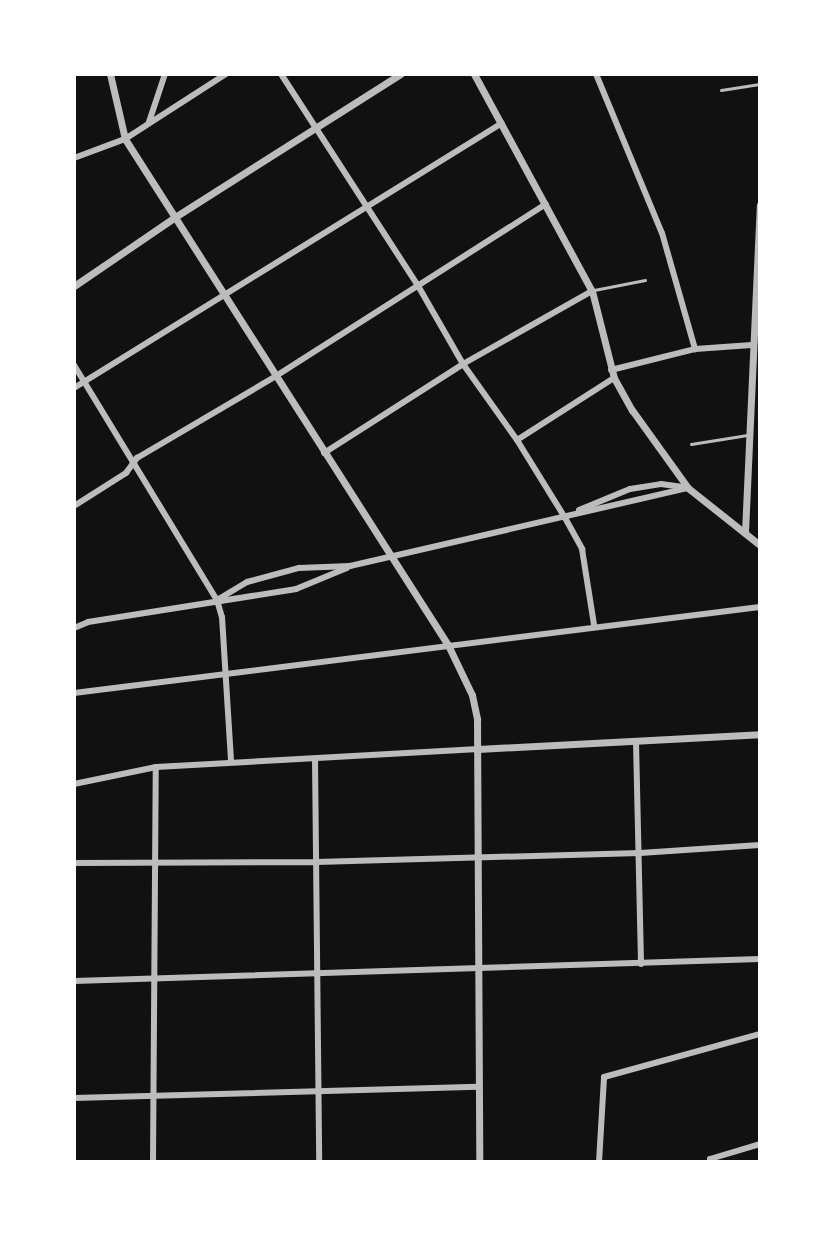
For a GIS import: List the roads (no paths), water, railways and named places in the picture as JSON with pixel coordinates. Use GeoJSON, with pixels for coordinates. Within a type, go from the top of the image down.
{"type":"FeatureCollection","features":[{"type":"Feature","properties":{"kind":"street"},"geometry":{"type":"LineString","coordinates":[[110,74],[125,139],[448,645],[472,695],[478,749],[479,1162]]}},
{"type":"Feature","properties":{"kind":"street"},"geometry":{"type":"LineString","coordinates":[[149,122],[165,74]]}},
{"type":"Feature","properties":{"kind":"street"},"geometry":{"type":"LineString","coordinates":[[74,158],[125,139],[226,74]]}},
{"type":"Feature","properties":{"kind":"street"},"geometry":{"type":"LineString","coordinates":[[281,74],[417,284],[463,364],[517,440],[564,516],[582,549],[594,625]]}},
{"type":"Feature","properties":{"kind":"street"},"geometry":{"type":"LineString","coordinates":[[74,286],[313,127],[400,74]]}},
{"type":"Feature","properties":{"kind":"street"},"geometry":{"type":"LineString","coordinates":[[474,74],[592,291],[613,374],[651,441],[688,488],[760,545]]}},
{"type":"Feature","properties":{"kind":"street"},"geometry":{"type":"LineString","coordinates":[[596,74],[662,233],[695,349]]}},
{"type":"Feature","properties":{"kind":"street"},"geometry":{"type":"LineString","coordinates":[[74,388],[365,205],[502,123]]}},
{"type":"Feature","properties":{"kind":"street"},"geometry":{"type":"LineString","coordinates":[[74,506],[126,473],[133,463],[546,204]]}},
{"type":"Feature","properties":{"kind":"street"},"geometry":{"type":"LineString","coordinates":[[745,532],[750,490],[752,345],[758,317],[760,205]]}},
{"type":"Feature","properties":{"kind":"street"},"geometry":{"type":"LineString","coordinates":[[324,453],[463,364],[592,291]]}},
{"type":"Feature","properties":{"kind":"street"},"geometry":{"type":"LineString","coordinates":[[517,440],[613,374],[695,349],[752,345]]}},
{"type":"Feature","properties":{"kind":"street"},"geometry":{"type":"LineString","coordinates":[[74,365],[217,600],[222,617],[231,762]]}},
{"type":"Feature","properties":{"kind":"street"},"geometry":{"type":"LineString","coordinates":[[564,516],[630,489],[661,484],[688,488]]}},
{"type":"Feature","properties":{"kind":"street"},"geometry":{"type":"LineString","coordinates":[[217,600],[247,582],[299,568],[350,566],[688,488]]}},
{"type":"Feature","properties":{"kind":"street"},"geometry":{"type":"LineString","coordinates":[[750,490],[760,488]]}},
{"type":"Feature","properties":{"kind":"street"},"geometry":{"type":"LineString","coordinates":[[74,628],[88,622],[296,589],[350,566]]}},
{"type":"Feature","properties":{"kind":"street"},"geometry":{"type":"LineString","coordinates":[[74,693],[227,676],[594,625],[760,607]]}},
{"type":"Feature","properties":{"kind":"street"},"geometry":{"type":"LineString","coordinates":[[74,784],[156,767],[760,734]]}},
{"type":"Feature","properties":{"kind":"street"},"geometry":{"type":"LineString","coordinates":[[636,742],[641,964]]}},
{"type":"Feature","properties":{"kind":"street"},"geometry":{"type":"LineString","coordinates":[[315,759],[319,1162]]}},
{"type":"Feature","properties":{"kind":"street"},"geometry":{"type":"LineString","coordinates":[[153,1162],[156,767]]}},
{"type":"Feature","properties":{"kind":"street"},"geometry":{"type":"LineString","coordinates":[[74,863],[478,858],[640,853],[760,845]]}},
{"type":"Feature","properties":{"kind":"street"},"geometry":{"type":"LineString","coordinates":[[74,981],[153,981],[319,972],[760,959]]}},
{"type":"Feature","properties":{"kind":"street"},"geometry":{"type":"LineString","coordinates":[[599,1162],[604,1077],[760,1034]]}},
{"type":"Feature","properties":{"kind":"street"},"geometry":{"type":"LineString","coordinates":[[74,1098],[478,1087]]}},
{"type":"Feature","properties":{"kind":"street"},"geometry":{"type":"LineString","coordinates":[[710,1162],[710,1159],[760,1144]]}},
{"type":"Feature","properties":{"kind":"lane"},"geometry":{"type":"LineString","coordinates":[[721,90],[760,84]]}},
{"type":"Feature","properties":{"kind":"lane"},"geometry":{"type":"LineString","coordinates":[[592,291],[645,280]]}},
{"type":"Feature","properties":{"kind":"lane"},"geometry":{"type":"LineString","coordinates":[[691,444],[750,435]]}}]}
